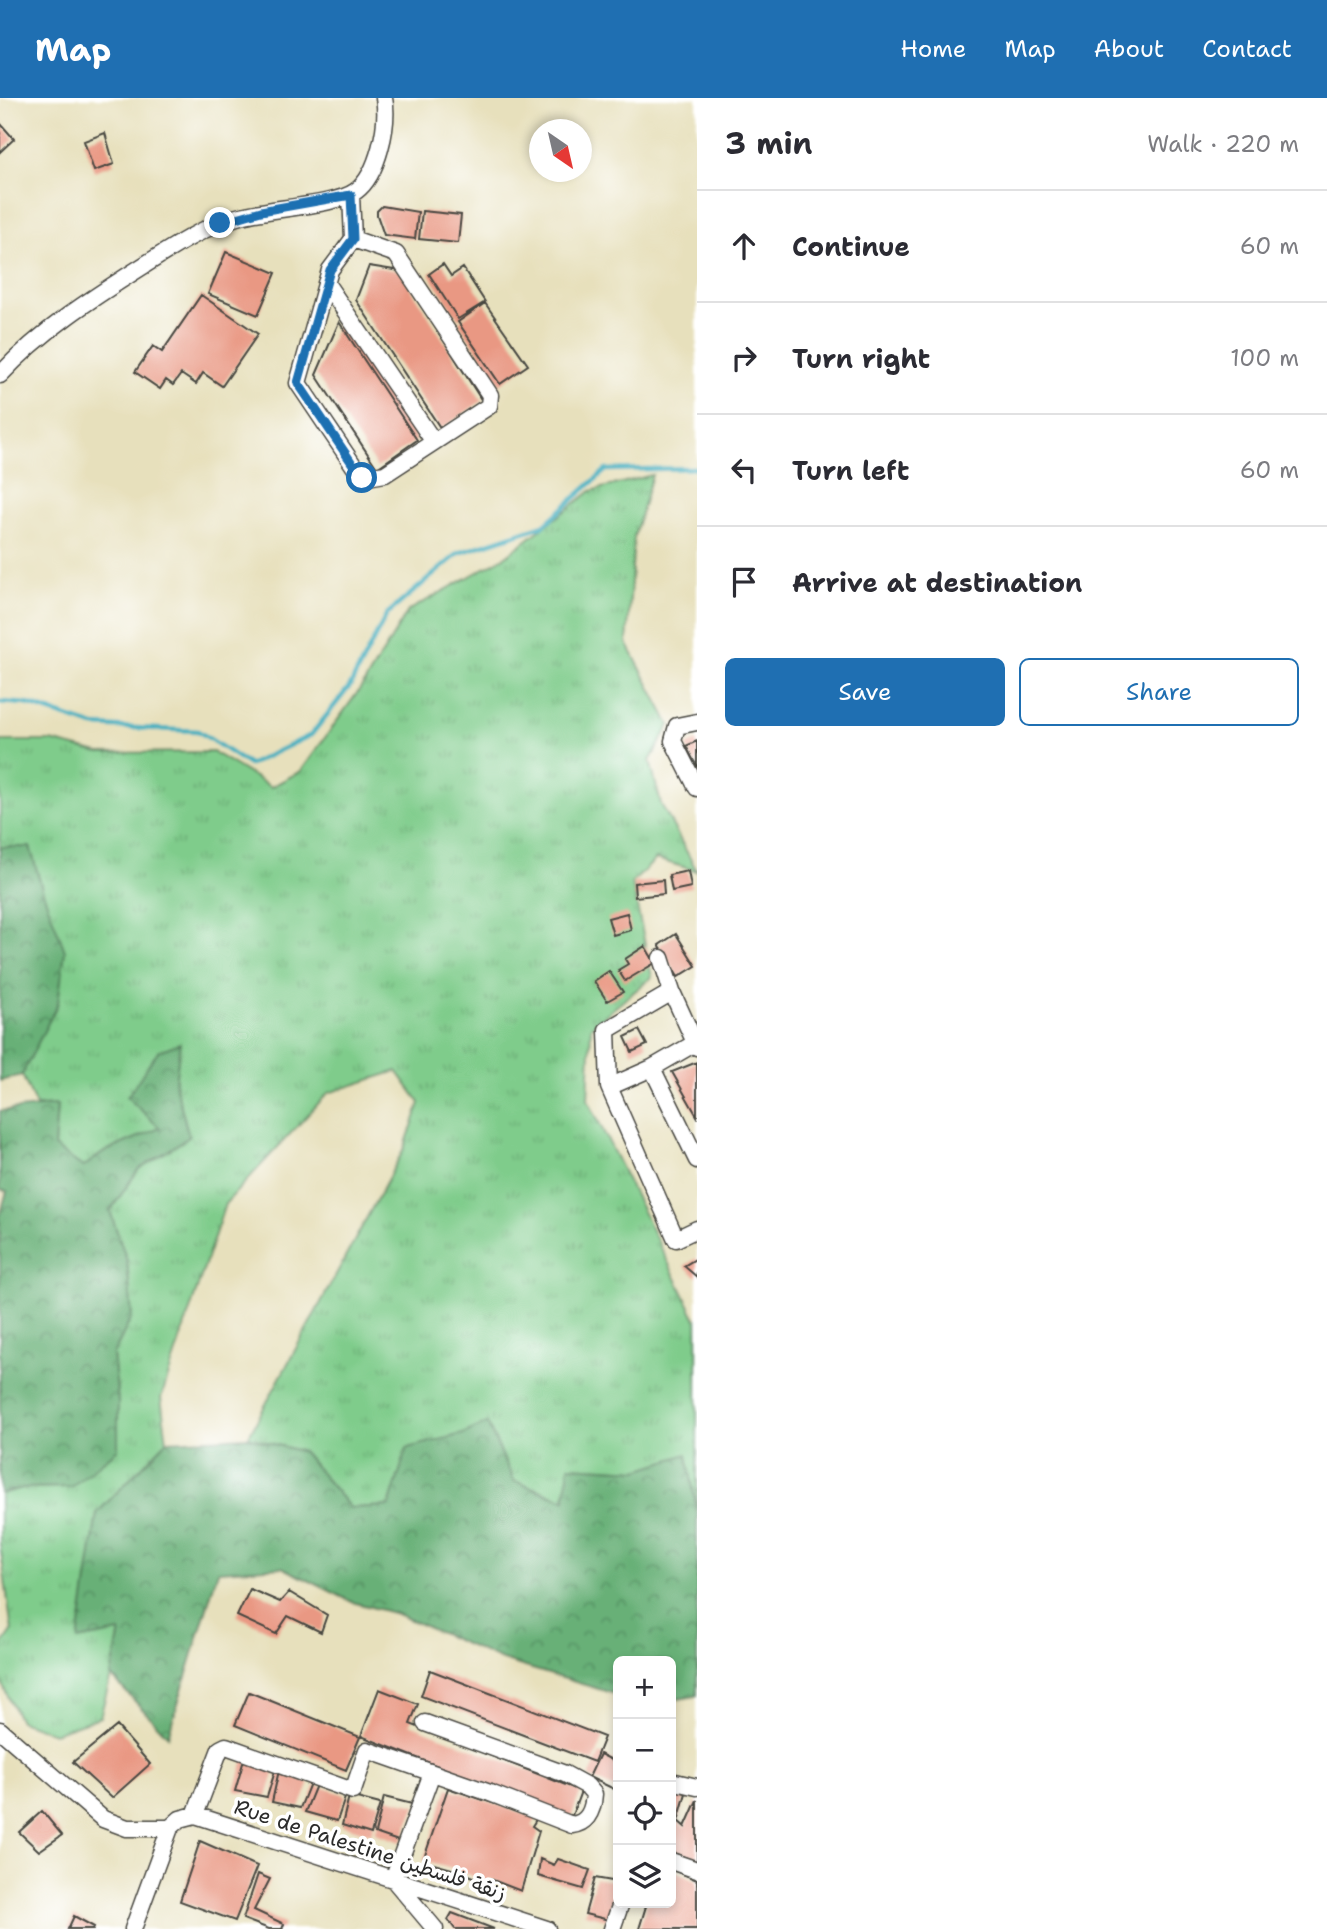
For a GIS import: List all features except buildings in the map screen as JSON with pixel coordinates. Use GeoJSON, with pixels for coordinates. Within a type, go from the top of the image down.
{"type":"FeatureCollection","features":[{"type":"Feature","properties":{"kind":"street"},"geometry":{"type":"LineString","coordinates":[[0,375],[35,340],[75,309],[194,235],[247,214],[351,195],[365,183],[377,156],[385,122],[384,98]]}},
{"type":"Feature","properties":{"kind":"street"},"geometry":{"type":"LineString","coordinates":[[351,195],[353,239],[330,270],[298,383],[362,478],[385,474],[489,406],[490,396],[396,254],[353,239]]}},
{"type":"Feature","properties":{"kind":"street"},"geometry":{"type":"LineString","coordinates":[[326,283],[433,442]]}},
{"type":"Feature","properties":{"kind":"street"},"geometry":{"type":"LineString","coordinates":[[697,722],[677,726],[673,741],[697,788]]}},
{"type":"Feature","properties":{"kind":"street"},"geometry":{"type":"LineString","coordinates":[[609,1087],[696,1044],[672,992],[661,958]]}},
{"type":"Feature","properties":{"kind":"street"},"geometry":{"type":"LineString","coordinates":[[672,992],[607,1030],[609,1087],[676,1238],[697,1229]]}},
{"type":"Feature","properties":{"kind":"street"},"geometry":{"type":"LineString","coordinates":[[652,1068],[697,1160]]}},
{"type":"Feature","properties":{"kind":"street"},"geometry":{"type":"LineString","coordinates":[[132,1929],[182,1821],[220,1749],[226,1746],[354,1791],[367,1750],[572,1825],[582,1824],[594,1804],[594,1794],[587,1786],[565,1774],[425,1723]]}},
{"type":"Feature","properties":{"kind":"street","name":"Rue de Palestine زنقة فلسطين"},"geometry":{"type":"LineString","coordinates":[[0,1730],[103,1819],[127,1828],[182,1821],[393,1880],[547,1929]]}},
{"type":"Feature","properties":{"kind":"street"},"geometry":{"type":"LineString","coordinates":[[432,1773],[393,1880],[435,1929]]}},
{"type":"Feature","properties":{"kind":"street"},"geometry":{"type":"LineString","coordinates":[[675,1782],[697,1787]]}},
{"type":"Feature","properties":{"kind":"street"},"geometry":{"type":"LineString","coordinates":[[676,1863],[697,1870]]}},
{"type":"Feature","properties":{"kind":"street"},"geometry":{"type":"LineString","coordinates":[[612,1929],[619,1908]]}},
{"type":"Feature","properties":{"kind":"green space"},"geometry":{"type":"Polygon","coordinates":[[[652,475],[634,537],[627,643],[670,725],[650,761],[661,804],[697,871],[656,859],[632,883],[652,977],[591,1027],[588,1100],[697,1321],[697,1512],[687,1455],[638,1470],[570,1466],[566,1500],[514,1481],[487,1423],[463,1434],[408,1448],[389,1506],[350,1508],[303,1452],[248,1437],[404,1149],[420,1103],[397,1071],[328,1093],[225,1204],[161,1398],[167,1441],[97,1513],[120,1631],[100,1717],[54,1733],[20,1721],[0,1680],[0,1648],[12,1631],[0,1544],[0,1494],[23,1488],[71,1487],[118,1402],[113,1354],[132,1317],[127,1261],[110,1211],[138,1170],[189,1136],[175,1084],[180,1044],[161,1128],[106,1151],[83,1167],[54,1147],[57,1105],[36,1106],[22,1075],[32,1051],[43,892],[30,847],[0,847],[0,741],[51,741],[99,753],[213,752],[271,787],[301,771],[365,682],[408,611],[506,556],[591,491],[652,475]]]}},
{"type":"Feature","properties":{"kind":"green space"},"geometry":{"type":"Polygon","coordinates":[[[0,847],[30,847],[65,951],[58,1003],[22,1075],[0,1081],[0,847]]]}},
{"type":"Feature","properties":{"kind":"green space"},"geometry":{"type":"Polygon","coordinates":[[[180,1043],[175,1084],[189,1137],[138,1170],[110,1211],[127,1261],[132,1317],[113,1354],[118,1402],[118,1449],[71,1487],[23,1488],[0,1494],[0,1216],[7,1191],[0,1190],[0,1111],[57,1105],[54,1147],[83,1167],[106,1151],[160,1128],[127,1097],[158,1051],[180,1043]]]}},
{"type":"Feature","properties":{"kind":"green space"},"geometry":{"type":"Polygon","coordinates":[[[487,1423],[514,1481],[565,1500],[569,1466],[638,1470],[687,1454],[697,1512],[697,1696],[676,1699],[676,1656],[613,1656],[613,1693],[502,1660],[397,1614],[352,1602],[282,1567],[218,1571],[168,1736],[111,1676],[120,1632],[78,1640],[97,1513],[167,1441],[248,1437],[303,1452],[350,1508],[389,1506],[407,1448],[463,1434],[487,1423]]]}},
{"type":"Feature","properties":{"kind":"waterway"},"geometry":{"type":"LineString","coordinates":[[0,702],[27,704],[94,726],[198,731],[249,765],[311,735],[350,686],[387,614],[459,553],[544,525],[606,470],[697,468]]}},
{"type":"Feature","properties":{"kind":"route"},"geometry":{"type":"LineString","coordinates":[[220,223],[261,211],[351,195],[353,239],[330,270],[298,383],[362,478]]}}]}
